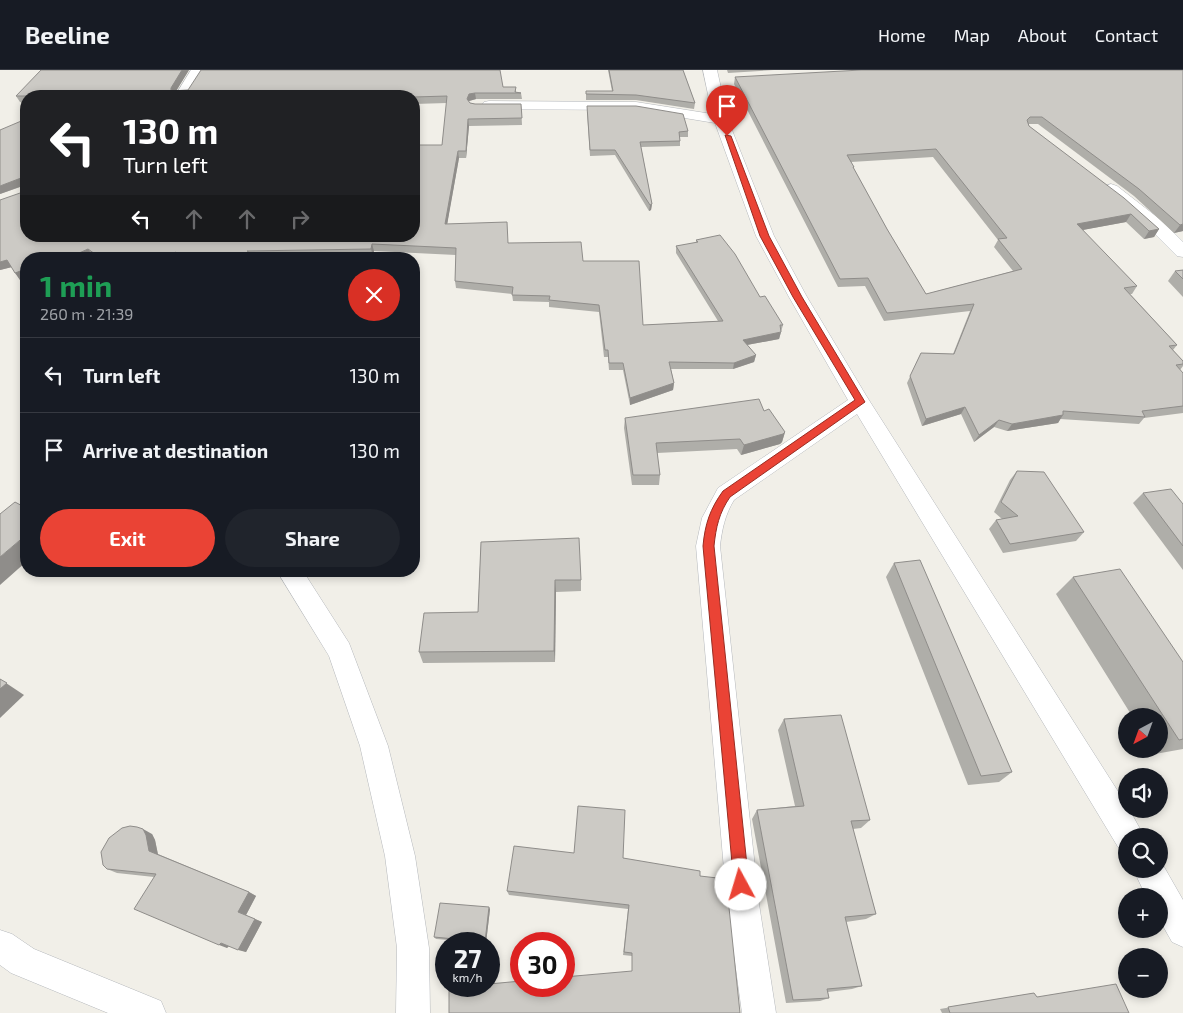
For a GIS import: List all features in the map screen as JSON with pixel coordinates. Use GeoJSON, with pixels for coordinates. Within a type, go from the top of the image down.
{"type":"FeatureCollection","features":[{"type":"Feature","properties":{"kind":"street"},"geometry":{"type":"LineString","coordinates":[[186,90],[198,70]]}},
{"type":"Feature","properties":{"kind":"street"},"geometry":{"type":"LineString","coordinates":[[714,76],[721,120],[764,236],[860,402],[1124,828]]}},
{"type":"Feature","properties":{"kind":"street"},"geometry":{"type":"LineString","coordinates":[[476,105],[636,106],[721,120]]}},
{"type":"Feature","properties":{"kind":"street"},"geometry":{"type":"LineString","coordinates":[[1096,177],[1149,219],[1183,252]]}},
{"type":"Feature","properties":{"kind":"street"},"geometry":{"type":"LineString","coordinates":[[759,1013],[743,904],[708,546],[711,524],[718,506],[726,494],[860,402]]}},
{"type":"Feature","properties":{"kind":"street"},"geometry":{"type":"LineString","coordinates":[[293,577],[340,651],[374,746],[402,865],[413,948],[412,1013]]}},
{"type":"Feature","properties":{"kind":"street"},"geometry":{"type":"LineString","coordinates":[[1153,878],[1183,931]]}},
{"type":"Feature","properties":{"kind":"street"},"geometry":{"type":"LineString","coordinates":[[0,946],[23,961],[149,1013]]}},
{"type":"Feature","properties":{"kind":"building"},"geometry":{"type":"Polygon","coordinates":[[[41,70],[182,70],[171,90],[22,90],[41,70]]]}},
{"type":"Feature","properties":{"kind":"building"},"geometry":{"type":"Polygon","coordinates":[[[201,70],[500,70],[503,87],[516,87],[515,92],[521,93],[475,93],[469,94],[467,99],[470,103],[475,104],[521,104],[522,118],[468,119],[466,151],[458,151],[445,224],[507,222],[508,243],[581,242],[583,261],[639,261],[643,325],[723,321],[676,246],[720,235],[735,254],[760,297],[765,296],[783,325],[780,325],[781,332],[743,340],[756,355],[734,363],[669,362],[674,383],[630,398],[623,363],[609,363],[608,350],[605,350],[599,305],[549,300],[550,296],[512,295],[513,287],[455,281],[456,248],[372,244],[371,249],[247,251],[249,252],[92,252],[88,249],[81,252],[20,252],[20,271],[15,273],[7,260],[0,262],[0,200],[20,193],[20,242],[420,242],[420,145],[442,145],[447,96],[420,97],[420,90],[188,90],[201,70]]]}},
{"type":"Feature","properties":{"kind":"building"},"geometry":{"type":"Polygon","coordinates":[[[609,70],[683,70],[695,103],[636,95],[586,94],[586,91],[613,91],[609,70]]]}},
{"type":"Feature","properties":{"kind":"building"},"geometry":{"type":"Polygon","coordinates":[[[861,70],[1183,70],[1183,224],[1180,225],[1139,189],[1042,117],[1030,117],[1027,120],[1029,126],[1124,198],[1159,229],[1149,231],[1131,214],[1077,224],[1137,286],[1124,288],[1177,345],[1169,346],[1183,361],[1183,364],[1176,365],[1183,373],[1183,406],[1142,411],[1145,417],[1063,411],[1063,415],[1012,424],[999,420],[979,435],[965,407],[926,419],[910,376],[921,353],[954,354],[974,304],[887,313],[868,278],[840,279],[735,77],[861,70]],[[936,149],[847,155],[887,229],[926,294],[1022,269],[998,239],[1007,238],[936,149]]]}},
{"type":"Feature","properties":{"kind":"building"},"geometry":{"type":"Polygon","coordinates":[[[587,106],[636,106],[683,114],[688,131],[679,132],[680,141],[640,142],[652,204],[650,205],[615,150],[590,150],[587,106]]]}},
{"type":"Feature","properties":{"kind":"building"},"geometry":{"type":"Polygon","coordinates":[[[20,122],[20,178],[0,186],[0,130],[20,122]]]}},
{"type":"Feature","properties":{"kind":"building"},"geometry":{"type":"Polygon","coordinates":[[[1183,270],[1183,279],[1175,271],[1183,270]]]}},
{"type":"Feature","properties":{"kind":"building"},"geometry":{"type":"Polygon","coordinates":[[[759,399],[764,411],[769,409],[785,432],[783,434],[744,445],[740,439],[656,443],[660,475],[633,475],[625,418],[759,399]]]}},
{"type":"Feature","properties":{"kind":"building"},"geometry":{"type":"Polygon","coordinates":[[[1017,471],[1044,472],[1084,532],[1010,544],[996,520],[1018,516],[1001,502],[1017,471]]]}},
{"type":"Feature","properties":{"kind":"building"},"geometry":{"type":"Polygon","coordinates":[[[1171,489],[1183,504],[1183,546],[1143,493],[1171,489]]]}},
{"type":"Feature","properties":{"kind":"building"},"geometry":{"type":"Polygon","coordinates":[[[15,502],[20,505],[20,540],[0,557],[0,514],[15,502]]]}},
{"type":"Feature","properties":{"kind":"building"},"geometry":{"type":"Polygon","coordinates":[[[579,538],[581,580],[555,580],[554,651],[419,652],[424,613],[478,612],[481,542],[579,538]]]}},
{"type":"Feature","properties":{"kind":"building"},"geometry":{"type":"Polygon","coordinates":[[[920,560],[1012,772],[981,776],[894,563],[920,560]]]}},
{"type":"Feature","properties":{"kind":"building"},"geometry":{"type":"Polygon","coordinates":[[[1120,569],[1183,662],[1183,739],[1179,740],[1168,723],[1168,708],[1158,708],[1073,577],[1120,569]]]}},
{"type":"Feature","properties":{"kind":"building"},"geometry":{"type":"Polygon","coordinates":[[[0,679],[7,683],[0,689],[0,679]]]}},
{"type":"Feature","properties":{"kind":"building"},"geometry":{"type":"Polygon","coordinates":[[[841,715],[870,820],[851,821],[876,914],[845,917],[862,986],[827,989],[829,998],[793,1000],[757,810],[804,806],[784,719],[841,715]]]}},
{"type":"Feature","properties":{"kind":"building"},"geometry":{"type":"Polygon","coordinates":[[[578,806],[625,810],[623,858],[700,871],[700,876],[726,879],[740,1013],[449,1013],[449,997],[500,997],[500,983],[510,982],[510,997],[575,997],[575,976],[632,971],[632,953],[624,952],[629,905],[507,891],[514,846],[574,853],[578,806]]]}},
{"type":"Feature","properties":{"kind":"building"},"geometry":{"type":"Polygon","coordinates":[[[130,826],[143,829],[149,851],[249,892],[238,912],[255,919],[238,950],[221,943],[219,945],[134,909],[156,874],[107,869],[103,865],[101,852],[109,838],[122,828],[130,826]]]}},
{"type":"Feature","properties":{"kind":"building"},"geometry":{"type":"Polygon","coordinates":[[[440,903],[489,907],[486,932],[435,932],[434,937],[440,903]]]}},
{"type":"Feature","properties":{"kind":"building"},"geometry":{"type":"Polygon","coordinates":[[[1116,984],[1118,998],[1122,998],[1129,1013],[950,1013],[948,1007],[1034,993],[1037,997],[1116,984]]]}},
{"type":"Feature","properties":{"kind":"route"},"geometry":{"type":"LineString","coordinates":[[727,136],[764,236],[860,402],[726,494],[718,506],[711,524],[708,546],[741,885]]}}]}
